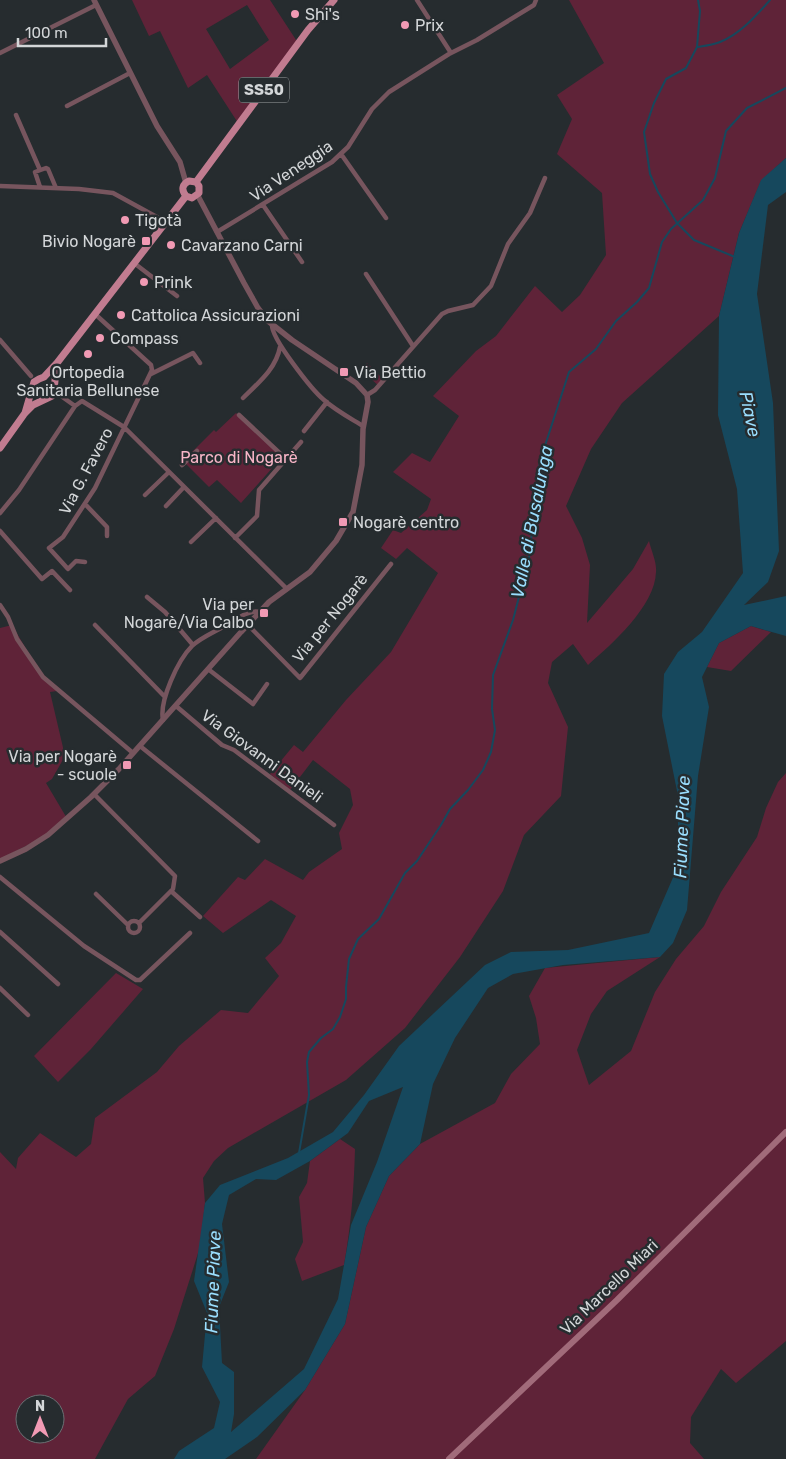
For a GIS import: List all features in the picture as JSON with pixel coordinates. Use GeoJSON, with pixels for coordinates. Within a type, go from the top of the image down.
{"type":"FeatureCollection","features":[{"type":"Feature","properties":{"kind":"main road","name":"SS50"},"geometry":{"type":"LineString","coordinates":[[196,182],[330,2]]}},
{"type":"Feature","properties":{"kind":"main road"},"geometry":{"type":"LineString","coordinates":[[189,181],[196,182],[200,188],[198,196],[192,198],[186,196],[182,189],[186,183],[189,181]]}},
{"type":"Feature","properties":{"kind":"main road"},"geometry":{"type":"LineString","coordinates":[[25,412],[34,382],[44,377],[57,363],[186,196]]}},
{"type":"Feature","properties":{"kind":"main road"},"geometry":{"type":"LineString","coordinates":[[0,448],[25,412],[53,389],[57,363]]}},
{"type":"Feature","properties":{"kind":"main road"},"geometry":{"type":"LineString","coordinates":[[44,377],[48,378],[53,389]]}},
{"type":"Feature","properties":{"kind":"main road"},"geometry":{"type":"LineString","coordinates":[[33,390],[36,396],[43,399]]}},
{"type":"Feature","properties":{"kind":"main road","name":"Via Marcello Miari"},"geometry":{"type":"LineString","coordinates":[[449,1459],[617,1300],[786,1132]]}},
{"type":"Feature","properties":{"kind":"street"},"geometry":{"type":"LineString","coordinates":[[417,0],[451,53]]}},
{"type":"Feature","properties":{"kind":"street","name":"Via Veneggia"},"geometry":{"type":"LineString","coordinates":[[217,232],[323,169],[341,154],[352,141],[378,101],[389,92],[451,53],[534,6],[536,0]]}},
{"type":"Feature","properties":{"kind":"street"},"geometry":{"type":"LineString","coordinates":[[0,53],[95,2],[157,126],[180,162],[186,183]]}},
{"type":"Feature","properties":{"kind":"street"},"geometry":{"type":"LineString","coordinates":[[67,106],[130,73]]}},
{"type":"Feature","properties":{"kind":"street"},"geometry":{"type":"LineString","coordinates":[[16,115],[40,170]]}},
{"type":"Feature","properties":{"kind":"street"},"geometry":{"type":"LineString","coordinates":[[341,154],[386,218]]}},
{"type":"Feature","properties":{"kind":"street"},"geometry":{"type":"LineString","coordinates":[[40,187],[35,173],[45,168],[48,169],[56,188]]}},
{"type":"Feature","properties":{"kind":"street"},"geometry":{"type":"LineString","coordinates":[[0,861],[26,849],[48,835],[94,794],[134,753],[269,602],[310,572],[336,541],[352,514],[362,465],[363,426],[367,397],[440,317],[448,311],[473,305],[492,286],[508,244],[530,213],[546,178]]}},
{"type":"Feature","properties":{"kind":"street"},"geometry":{"type":"LineString","coordinates":[[0,186],[113,193],[166,222]]}},
{"type":"Feature","properties":{"kind":"street"},"geometry":{"type":"LineString","coordinates":[[198,196],[258,308],[272,324],[292,340],[356,383],[367,397]]}},
{"type":"Feature","properties":{"kind":"street"},"geometry":{"type":"LineString","coordinates":[[263,205],[302,262]]}},
{"type":"Feature","properties":{"kind":"street"},"geometry":{"type":"LineString","coordinates":[[134,263],[177,296]]}},
{"type":"Feature","properties":{"kind":"street"},"geometry":{"type":"LineString","coordinates":[[366,274],[413,346]]}},
{"type":"Feature","properties":{"kind":"street"},"geometry":{"type":"LineString","coordinates":[[95,314],[151,365],[151,374],[194,353],[200,363]]}},
{"type":"Feature","properties":{"kind":"street"},"geometry":{"type":"LineString","coordinates":[[272,324],[272,330],[280,346],[327,402],[363,426]]}},
{"type":"Feature","properties":{"kind":"street"},"geometry":{"type":"LineString","coordinates":[[0,340],[31,376]]}},
{"type":"Feature","properties":{"kind":"street"},"geometry":{"type":"LineString","coordinates":[[243,398],[274,365],[280,346]]}},
{"type":"Feature","properties":{"kind":"street","name":"Via G. Favero"},"geometry":{"type":"LineString","coordinates":[[85,562],[76,561],[68,569],[49,548],[63,537],[95,488],[151,374]]}},
{"type":"Feature","properties":{"kind":"street"},"geometry":{"type":"LineString","coordinates":[[53,389],[75,406]]}},
{"type":"Feature","properties":{"kind":"street"},"geometry":{"type":"LineString","coordinates":[[0,513],[18,490],[75,406],[82,401],[124,427],[287,589]]}},
{"type":"Feature","properties":{"kind":"street"},"geometry":{"type":"LineString","coordinates":[[304,431],[327,402]]}},
{"type":"Feature","properties":{"kind":"street"},"geometry":{"type":"LineString","coordinates":[[239,415],[286,459]]}},
{"type":"Feature","properties":{"kind":"street"},"geometry":{"type":"LineString","coordinates":[[235,538],[258,516],[259,490],[301,442]]}},
{"type":"Feature","properties":{"kind":"street"},"geometry":{"type":"LineString","coordinates":[[182,465],[197,451]]}},
{"type":"Feature","properties":{"kind":"street"},"geometry":{"type":"LineString","coordinates":[[144,496],[169,472]]}},
{"type":"Feature","properties":{"kind":"street"},"geometry":{"type":"LineString","coordinates":[[166,506],[184,487]]}},
{"type":"Feature","properties":{"kind":"street"},"geometry":{"type":"LineString","coordinates":[[85,504],[107,527],[107,536]]}},
{"type":"Feature","properties":{"kind":"street"},"geometry":{"type":"LineString","coordinates":[[191,542],[216,518]]}},
{"type":"Feature","properties":{"kind":"street"},"geometry":{"type":"LineString","coordinates":[[0,531],[42,580],[52,571],[70,590]]}},
{"type":"Feature","properties":{"kind":"street","name":"Via per Nogarè"},"geometry":{"type":"LineString","coordinates":[[248,624],[300,678],[391,564]]}},
{"type":"Feature","properties":{"kind":"street"},"geometry":{"type":"LineString","coordinates":[[147,597],[165,612],[193,645]]}},
{"type":"Feature","properties":{"kind":"street"},"geometry":{"type":"LineString","coordinates":[[0,605],[18,639],[43,677],[134,753]]}},
{"type":"Feature","properties":{"kind":"street"},"geometry":{"type":"LineString","coordinates":[[163,720],[165,696],[183,658],[193,645],[237,618],[256,611],[260,612]]}},
{"type":"Feature","properties":{"kind":"street"},"geometry":{"type":"LineString","coordinates":[[95,625],[165,696]]}},
{"type":"Feature","properties":{"kind":"street"},"geometry":{"type":"LineString","coordinates":[[208,669],[253,704],[267,684]]}},
{"type":"Feature","properties":{"kind":"street","name":"Via Giovanni Danieli"},"geometry":{"type":"LineString","coordinates":[[176,706],[222,745],[234,750],[334,824]]}},
{"type":"Feature","properties":{"kind":"street"},"geometry":{"type":"LineString","coordinates":[[140,746],[258,841]]}},
{"type":"Feature","properties":{"kind":"street"},"geometry":{"type":"LineString","coordinates":[[94,794],[140,839],[174,876],[173,889],[139,923]]}},
{"type":"Feature","properties":{"kind":"street"},"geometry":{"type":"LineString","coordinates":[[0,877],[84,946],[136,980],[140,980],[190,933]]}},
{"type":"Feature","properties":{"kind":"street"},"geometry":{"type":"LineString","coordinates":[[171,891],[200,917]]}},
{"type":"Feature","properties":{"kind":"street"},"geometry":{"type":"LineString","coordinates":[[96,894],[128,926],[130,932],[136,934],[140,929],[139,923]]}},
{"type":"Feature","properties":{"kind":"street"},"geometry":{"type":"LineString","coordinates":[[128,926],[133,921],[139,923]]}},
{"type":"Feature","properties":{"kind":"street"},"geometry":{"type":"LineString","coordinates":[[0,932],[58,984]]}},
{"type":"Feature","properties":{"kind":"street"},"geometry":{"type":"LineString","coordinates":[[0,988],[28,1015]]}},
{"type":"Feature","properties":{"kind":"green space"},"geometry":{"type":"Polygon","coordinates":[[[132,0],[270,0],[300,46],[240,126],[207,75],[188,88],[160,31],[149,36],[132,0]],[[247,5],[206,29],[230,69],[269,40],[247,5]]]}},
{"type":"Feature","properties":{"kind":"green space"},"geometry":{"type":"Polygon","coordinates":[[[569,0],[786,0],[786,158],[761,181],[739,233],[719,316],[622,403],[591,449],[566,506],[582,538],[590,565],[587,623],[633,569],[649,541],[656,568],[654,585],[648,598],[631,623],[588,665],[573,644],[552,662],[548,683],[568,727],[561,796],[524,835],[503,891],[460,957],[405,1028],[346,1080],[228,1148],[214,1161],[203,1178],[205,1203],[200,1247],[174,1329],[155,1376],[128,1399],[95,1459],[0,1459],[0,1152],[16,1169],[18,1158],[40,1133],[76,1157],[91,1144],[95,1118],[157,1072],[179,1046],[221,1010],[248,1013],[279,976],[265,958],[281,943],[296,916],[271,900],[223,933],[203,916],[238,877],[245,880],[265,859],[303,880],[309,872],[342,849],[339,833],[353,805],[350,789],[313,760],[290,790],[270,774],[294,745],[303,752],[346,700],[391,652],[438,573],[407,548],[396,559],[381,548],[393,530],[401,533],[427,510],[431,499],[393,472],[412,453],[430,462],[459,416],[433,396],[476,351],[496,336],[535,286],[562,312],[580,295],[606,255],[602,193],[557,154],[572,119],[557,95],[604,63],[569,0]]]}},
{"type":"Feature","properties":{"kind":"green space"},"geometry":{"type":"Polygon","coordinates":[[[367,363],[384,380],[380,387],[361,370],[367,363]]]}},
{"type":"Feature","properties":{"kind":"green space","name":"Parco di Nogarè"},"geometry":{"type":"Polygon","coordinates":[[[236,413],[283,456],[241,503],[217,480],[209,487],[183,461],[214,430],[216,432],[236,413]]]}},
{"type":"Feature","properties":{"kind":"green space"},"geometry":{"type":"Polygon","coordinates":[[[12,625],[39,671],[57,691],[50,692],[65,756],[52,779],[46,783],[68,820],[40,839],[0,859],[0,628],[12,625]]]}},
{"type":"Feature","properties":{"kind":"green space"},"geometry":{"type":"Polygon","coordinates":[[[751,626],[771,632],[731,671],[707,667],[719,643],[751,626]]]}},
{"type":"Feature","properties":{"kind":"green space"},"geometry":{"type":"Polygon","coordinates":[[[786,773],[786,1341],[736,1383],[721,1369],[691,1417],[690,1443],[704,1459],[256,1459],[305,1390],[345,1324],[366,1227],[389,1176],[420,1144],[495,1103],[511,1074],[540,1044],[536,1018],[529,996],[545,968],[660,957],[607,991],[591,1014],[577,1050],[589,1085],[631,1051],[655,992],[676,959],[704,926],[721,892],[757,837],[766,808],[778,782],[786,773]]]}},
{"type":"Feature","properties":{"kind":"green space"},"geometry":{"type":"Polygon","coordinates":[[[116,973],[143,989],[91,1049],[58,1082],[34,1056],[116,973]]]}},
{"type":"Feature","properties":{"kind":"green space"},"geometry":{"type":"Polygon","coordinates":[[[340,1139],[355,1149],[352,1207],[344,1265],[302,1281],[295,1259],[303,1242],[299,1197],[307,1183],[310,1161],[340,1139]]]}},
{"type":"Feature","properties":{"kind":"water"},"geometry":{"type":"Polygon","coordinates":[[[786,158],[786,192],[768,205],[757,294],[773,403],[779,551],[768,582],[744,605],[786,596],[786,636],[751,626],[719,643],[702,677],[709,707],[698,776],[687,910],[673,943],[660,957],[563,965],[513,974],[488,988],[455,1038],[433,1084],[420,1144],[389,1176],[366,1227],[345,1324],[305,1390],[257,1437],[225,1459],[174,1459],[179,1451],[214,1428],[220,1402],[202,1367],[207,1313],[194,1281],[205,1203],[220,1185],[288,1158],[333,1132],[364,1095],[399,1046],[485,965],[511,952],[568,950],[649,933],[678,866],[678,796],[662,716],[664,674],[678,652],[702,632],[743,573],[737,489],[718,415],[719,316],[739,233],[761,180],[786,158]],[[403,1087],[369,1101],[348,1133],[310,1161],[276,1180],[256,1179],[229,1195],[222,1224],[229,1282],[219,1307],[222,1363],[234,1372],[234,1414],[231,1432],[304,1369],[338,1299],[351,1225],[377,1162],[403,1087]]]}},
{"type":"Feature","properties":{"kind":"waterway"},"geometry":{"type":"LineString","coordinates":[[698,0],[700,11],[697,47],[686,68],[666,79],[654,103],[644,132],[650,174],[658,192],[677,223],[694,240],[735,257]]}},
{"type":"Feature","properties":{"kind":"waterway"},"geometry":{"type":"LineString","coordinates":[[697,47],[727,39],[741,29],[770,0]]}},
{"type":"Feature","properties":{"kind":"waterway","name":"Valle di Busalunga"},"geometry":{"type":"LineString","coordinates":[[299,1153],[309,1095],[307,1062],[309,1052],[321,1038],[333,1029],[340,1017],[346,999],[349,959],[358,939],[379,919],[405,873],[417,861],[450,809],[483,770],[491,752],[495,730],[492,709],[493,675],[513,620],[529,558],[540,461],[569,372],[596,349],[616,321],[649,288],[662,242],[671,229],[703,200],[715,178],[726,131],[747,108],[786,88]]}},
{"type":"Feature","properties":{"kind":"place","name":"Shi's"},"geometry":{"type":"Point","coordinates":[295,14]}},
{"type":"Feature","properties":{"kind":"place","name":"Prix"},"geometry":{"type":"Point","coordinates":[405,25]}},
{"type":"Feature","properties":{"kind":"place","name":"Tigotà"},"geometry":{"type":"Point","coordinates":[125,220]}},
{"type":"Feature","properties":{"kind":"place","name":"Bivio Nogarè"},"geometry":{"type":"Point","coordinates":[146,241]}},
{"type":"Feature","properties":{"kind":"place","name":"Cavarzano Carni"},"geometry":{"type":"Point","coordinates":[171,245]}},
{"type":"Feature","properties":{"kind":"place","name":"Prink"},"geometry":{"type":"Point","coordinates":[144,282]}},
{"type":"Feature","properties":{"kind":"place","name":"Cattolica Assicurazioni"},"geometry":{"type":"Point","coordinates":[121,315]}},
{"type":"Feature","properties":{"kind":"place","name":"Compass"},"geometry":{"type":"Point","coordinates":[100,338]}},
{"type":"Feature","properties":{"kind":"place","name":"Ortopedia Sanitaria Bellunese"},"geometry":{"type":"Point","coordinates":[88,354]}},
{"type":"Feature","properties":{"kind":"place","name":"Via Bettio"},"geometry":{"type":"Point","coordinates":[344,372]}},
{"type":"Feature","properties":{"kind":"place","name":"Nogarè centro"},"geometry":{"type":"Point","coordinates":[343,522]}},
{"type":"Feature","properties":{"kind":"place","name":"Via per Nogarè/Via Calbo"},"geometry":{"type":"Point","coordinates":[264,613]}},
{"type":"Feature","properties":{"kind":"place","name":"Via per Nogarè - scuole"},"geometry":{"type":"Point","coordinates":[127,765]}},
{"type":"Feature","properties":{"kind":"water label","name":"Piave"},"geometry":{"type":"Point","coordinates":[750,414]}},
{"type":"Feature","properties":{"kind":"water label","name":"Fiume Piave"},"geometry":{"type":"Point","coordinates":[682,827]}},
{"type":"Feature","properties":{"kind":"water label","name":"Fiume Piave"},"geometry":{"type":"Point","coordinates":[213,1282]}}]}
